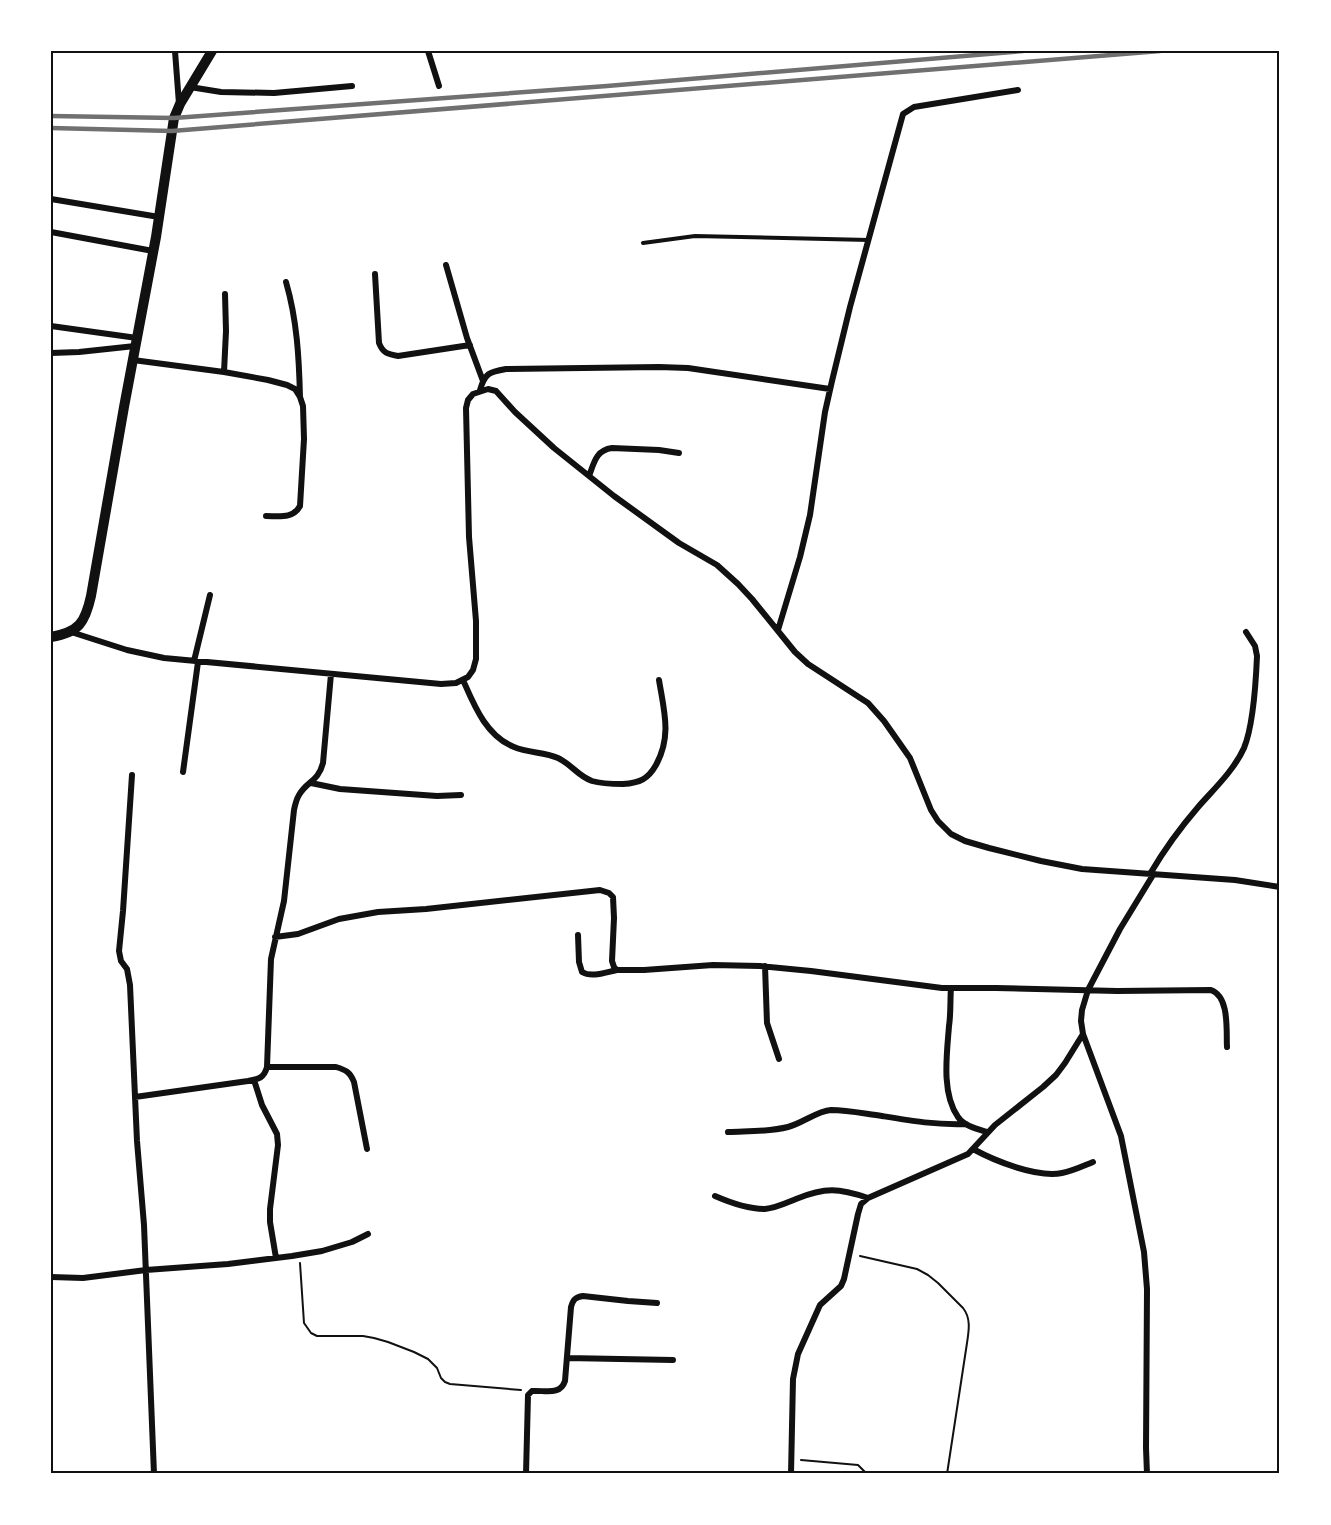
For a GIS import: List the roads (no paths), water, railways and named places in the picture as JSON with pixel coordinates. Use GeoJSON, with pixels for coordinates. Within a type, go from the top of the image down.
{"type":"FeatureCollection","features":[{"type":"Feature","properties":{"kind":"street"},"geometry":{"type":"LineString","coordinates":[[175,51],[180,104]]}},
{"type":"Feature","properties":{"kind":"street"},"geometry":{"type":"LineString","coordinates":[[51,637],[70,632],[87,615],[154,251],[174,118],[212,51]]}},
{"type":"Feature","properties":{"kind":"street"},"geometry":{"type":"LineString","coordinates":[[428,51],[439,86]]}},
{"type":"Feature","properties":{"kind":"street"},"geometry":{"type":"LineString","coordinates":[[190,87],[221,92],[274,93],[352,86]]}},
{"type":"Feature","properties":{"kind":"street"},"geometry":{"type":"LineString","coordinates":[[778,630],[800,557],[825,412],[847,318],[903,114],[923,106],[1018,90]]}},
{"type":"Feature","properties":{"kind":"street"},"geometry":{"type":"LineString","coordinates":[[51,199],[159,217]]}},
{"type":"Feature","properties":{"kind":"street"},"geometry":{"type":"LineString","coordinates":[[51,232],[154,251]]}},
{"type":"Feature","properties":{"kind":"street"},"geometry":{"type":"LineString","coordinates":[[447,265],[483,381]]}},
{"type":"Feature","properties":{"kind":"street"},"geometry":{"type":"LineString","coordinates":[[375,274],[379,343],[381,350],[386,354],[398,356],[470,345]]}},
{"type":"Feature","properties":{"kind":"street"},"geometry":{"type":"LineString","coordinates":[[286,282],[298,337],[300,397]]}},
{"type":"Feature","properties":{"kind":"street"},"geometry":{"type":"LineString","coordinates":[[224,372],[225,294]]}},
{"type":"Feature","properties":{"kind":"street"},"geometry":{"type":"LineString","coordinates":[[51,326],[136,342]]}},
{"type":"Feature","properties":{"kind":"street"},"geometry":{"type":"LineString","coordinates":[[51,353],[79,352],[136,342]]}},
{"type":"Feature","properties":{"kind":"street"},"geometry":{"type":"LineString","coordinates":[[133,360],[224,372],[287,385],[295,389],[303,406],[304,439],[300,506],[297,512],[290,516],[266,516]]}},
{"type":"Feature","properties":{"kind":"street"},"geometry":{"type":"LineString","coordinates":[[480,390],[486,375],[492,371],[506,369],[659,367],[714,371],[830,389]]}},
{"type":"Feature","properties":{"kind":"street"},"geometry":{"type":"LineString","coordinates":[[70,632],[127,650],[196,662],[441,684],[463,680],[473,670],[476,658],[476,621],[469,537],[466,408],[473,393],[488,389],[496,391],[554,448],[614,496],[717,566],[738,584],[795,652],[808,664],[867,703],[884,721],[909,758],[931,810],[951,834],[973,843],[1082,869],[1235,880],[1280,887]]}},
{"type":"Feature","properties":{"kind":"street"},"geometry":{"type":"LineString","coordinates":[[589,476],[596,457],[604,449],[659,450],[679,453]]}},
{"type":"Feature","properties":{"kind":"street"},"geometry":{"type":"LineString","coordinates":[[183,772],[196,662],[210,595]]}},
{"type":"Feature","properties":{"kind":"street"},"geometry":{"type":"LineString","coordinates":[[1148,1474],[1146,1448],[1148,1289],[1144,1252],[1121,1136],[1083,1034],[1082,1010],[1088,990],[1167,846],[1221,782],[1245,746],[1250,727],[1257,656],[1255,646],[1246,632]]}},
{"type":"Feature","properties":{"kind":"street"},"geometry":{"type":"LineString","coordinates":[[135,1097],[254,1080],[263,1076],[267,1067],[271,959],[284,901],[294,810],[304,788],[321,772],[331,674]]}},
{"type":"Feature","properties":{"kind":"street"},"geometry":{"type":"LineString","coordinates":[[463,680],[474,706],[488,727],[500,739],[532,753],[556,757],[566,762],[581,776],[605,784],[641,782],[648,777],[662,754],[666,742],[666,719],[659,680]]}},
{"type":"Feature","properties":{"kind":"street"},"geometry":{"type":"LineString","coordinates":[[132,775],[119,951],[121,961],[127,969],[130,985],[136,1141],[144,1225],[154,1474]]}},
{"type":"Feature","properties":{"kind":"street"},"geometry":{"type":"LineString","coordinates":[[311,783],[340,789],[437,796],[461,795]]}},
{"type":"Feature","properties":{"kind":"street"},"geometry":{"type":"LineString","coordinates":[[275,937],[298,934],[339,919],[378,912],[600,890],[613,897],[612,961],[617,970]]}},
{"type":"Feature","properties":{"kind":"street"},"geometry":{"type":"LineString","coordinates":[[578,935],[579,962],[582,972],[586,975],[617,970],[713,965],[765,966],[921,987],[1117,991],[1211,990],[1220,996],[1224,1004],[1227,1047]]}},
{"type":"Feature","properties":{"kind":"street"},"geometry":{"type":"LineString","coordinates":[[765,966],[767,1023],[779,1059]]}},
{"type":"Feature","properties":{"kind":"street"},"geometry":{"type":"LineString","coordinates":[[951,988],[946,1060],[953,1108],[966,1124],[987,1132]]}},
{"type":"Feature","properties":{"kind":"street"},"geometry":{"type":"LineString","coordinates":[[791,1474],[793,1379],[798,1354],[820,1305],[841,1286],[844,1279],[861,1204],[868,1198],[960,1158],[973,1149],[987,1132],[1056,1075],[1083,1034]]}},
{"type":"Feature","properties":{"kind":"street"},"geometry":{"type":"LineString","coordinates":[[267,1067],[336,1067],[351,1074],[367,1149]]}},
{"type":"Feature","properties":{"kind":"street"},"geometry":{"type":"LineString","coordinates":[[254,1080],[262,1105],[277,1134],[278,1145],[270,1209],[276,1258]]}},
{"type":"Feature","properties":{"kind":"street"},"geometry":{"type":"LineString","coordinates":[[728,1132],[787,1128],[828,1110],[931,1124],[966,1124]]}},
{"type":"Feature","properties":{"kind":"street"},"geometry":{"type":"LineString","coordinates":[[973,1149],[1002,1163],[1048,1174],[1060,1174],[1093,1162]]}},
{"type":"Feature","properties":{"kind":"street"},"geometry":{"type":"LineString","coordinates":[[716,1196],[736,1204],[766,1209],[826,1190],[850,1192],[868,1198]]}},
{"type":"Feature","properties":{"kind":"street"},"geometry":{"type":"LineString","coordinates":[[51,1277],[83,1278],[299,1255],[352,1242],[368,1234]]}},
{"type":"Feature","properties":{"kind":"street"},"geometry":{"type":"LineString","coordinates":[[526,1474],[527,1399],[532,1391],[560,1389],[565,1381],[571,1307],[575,1298],[583,1296],[657,1303]]}},
{"type":"Feature","properties":{"kind":"street"},"geometry":{"type":"LineString","coordinates":[[567,1358],[674,1360]]}},
{"type":"Feature","properties":{"kind":"lane"},"geometry":{"type":"LineString","coordinates":[[643,243],[695,236],[868,240]]}},
{"type":"Feature","properties":{"kind":"railway"},"geometry":{"type":"LineString","coordinates":[[51,116],[174,118],[607,86],[1023,51]]}},
{"type":"Feature","properties":{"kind":"railway"},"geometry":{"type":"LineString","coordinates":[[51,128],[172,131],[1160,51]]}}]}
